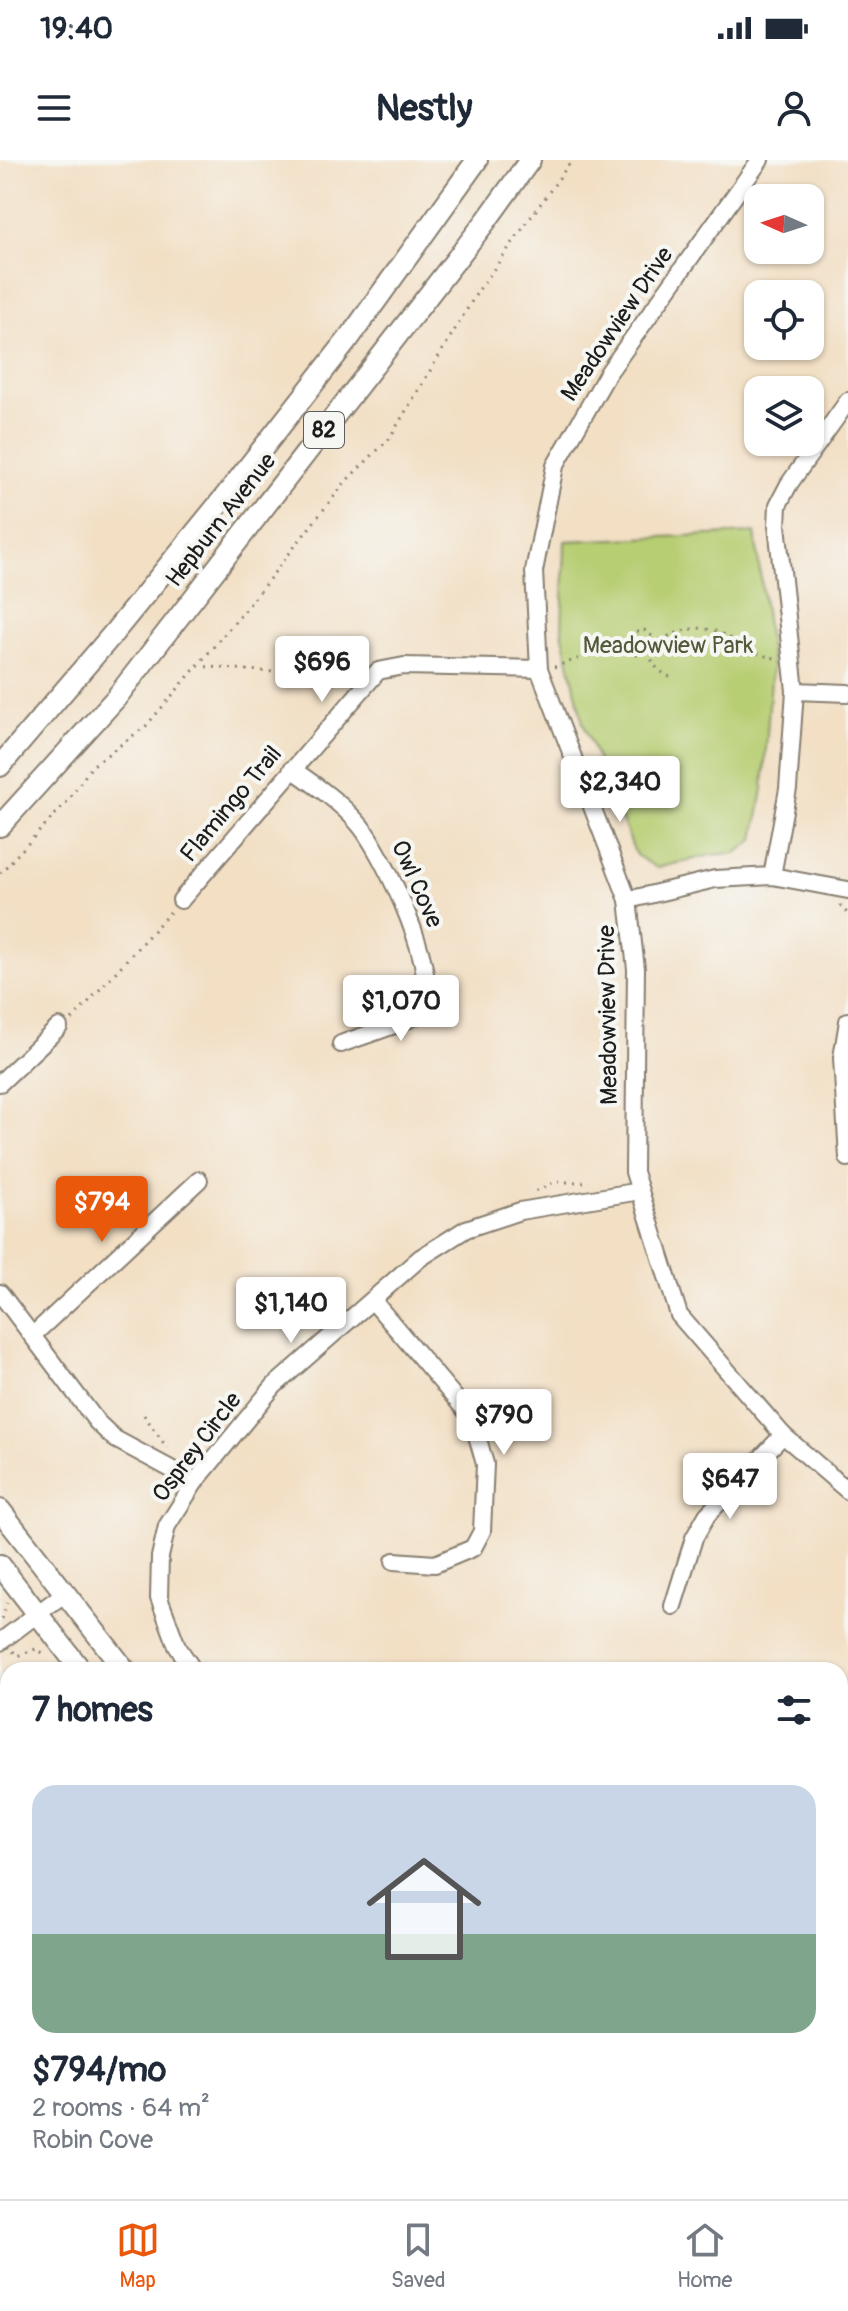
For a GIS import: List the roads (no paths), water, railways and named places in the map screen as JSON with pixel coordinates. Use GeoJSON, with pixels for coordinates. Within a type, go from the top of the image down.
{"type":"FeatureCollection","features":[{"type":"Feature","properties":{"kind":"main road","name":"Hepburn Avenue"},"geometry":{"type":"LineString","coordinates":[[0,766],[231,489],[350,337],[477,160]]}},
{"type":"Feature","properties":{"kind":"main road","name":"Hepburn Avenue"},"geometry":{"type":"LineString","coordinates":[[0,826],[116,698],[530,160]]}},
{"type":"Feature","properties":{"kind":"main road"},"geometry":{"type":"LineString","coordinates":[[0,1510],[119,1662]]}},
{"type":"Feature","properties":{"kind":"main road"},"geometry":{"type":"LineString","coordinates":[[0,1565],[75,1662]]}},
{"type":"Feature","properties":{"kind":"street","name":"Meadowview Drive"},"geometry":{"type":"LineString","coordinates":[[760,160],[608,373],[555,466],[534,571],[546,668],[628,900],[636,969],[634,1172],[679,1315],[783,1435],[848,1491]]}},
{"type":"Feature","properties":{"kind":"street"},"geometry":{"type":"LineString","coordinates":[[772,876],[788,789],[795,691],[777,525],[778,505],[789,484],[848,401]]}},
{"type":"Feature","properties":{"kind":"street","name":"Flamingo Trail"},"geometry":{"type":"LineString","coordinates":[[181,900],[378,671],[404,666],[546,668]]}},
{"type":"Feature","properties":{"kind":"street"},"geometry":{"type":"LineString","coordinates":[[795,691],[848,693]]}},
{"type":"Feature","properties":{"kind":"street","name":"Owl Cove"},"geometry":{"type":"LineString","coordinates":[[292,769],[328,794],[357,821],[383,858],[418,945],[428,988],[427,1001],[419,1015],[341,1044]]}},
{"type":"Feature","properties":{"kind":"street"},"geometry":{"type":"LineString","coordinates":[[628,900],[715,879],[772,876],[842,896]]}},
{"type":"Feature","properties":{"kind":"street"},"geometry":{"type":"LineString","coordinates":[[848,1021],[842,1058],[848,1158]]}},
{"type":"Feature","properties":{"kind":"street"},"geometry":{"type":"LineString","coordinates":[[0,1083],[59,1027]]}},
{"type":"Feature","properties":{"kind":"street"},"geometry":{"type":"LineString","coordinates":[[32,1336],[199,1180]]}},
{"type":"Feature","properties":{"kind":"street","name":"Osprey Circle"},"geometry":{"type":"LineString","coordinates":[[188,1662],[177,1646],[159,1598],[160,1557],[167,1526],[195,1482],[274,1386],[420,1258],[466,1229],[520,1211],[640,1191]]}},
{"type":"Feature","properties":{"kind":"street"},"geometry":{"type":"LineString","coordinates":[[0,1293],[97,1422],[115,1439],[195,1482]]}},
{"type":"Feature","properties":{"kind":"street"},"geometry":{"type":"LineString","coordinates":[[373,1301],[472,1418],[485,1464],[482,1531],[473,1548],[435,1564],[394,1561]]}},
{"type":"Feature","properties":{"kind":"street"},"geometry":{"type":"LineString","coordinates":[[673,1606],[694,1538],[707,1515],[783,1435]]}},
{"type":"Feature","properties":{"kind":"street"},"geometry":{"type":"LineString","coordinates":[[2,1641],[65,1593]]}},
{"type":"Feature","properties":{"kind":"park label","name":"Meadowview Park"},"geometry":{"type":"Point","coordinates":[668,645]}}]}
